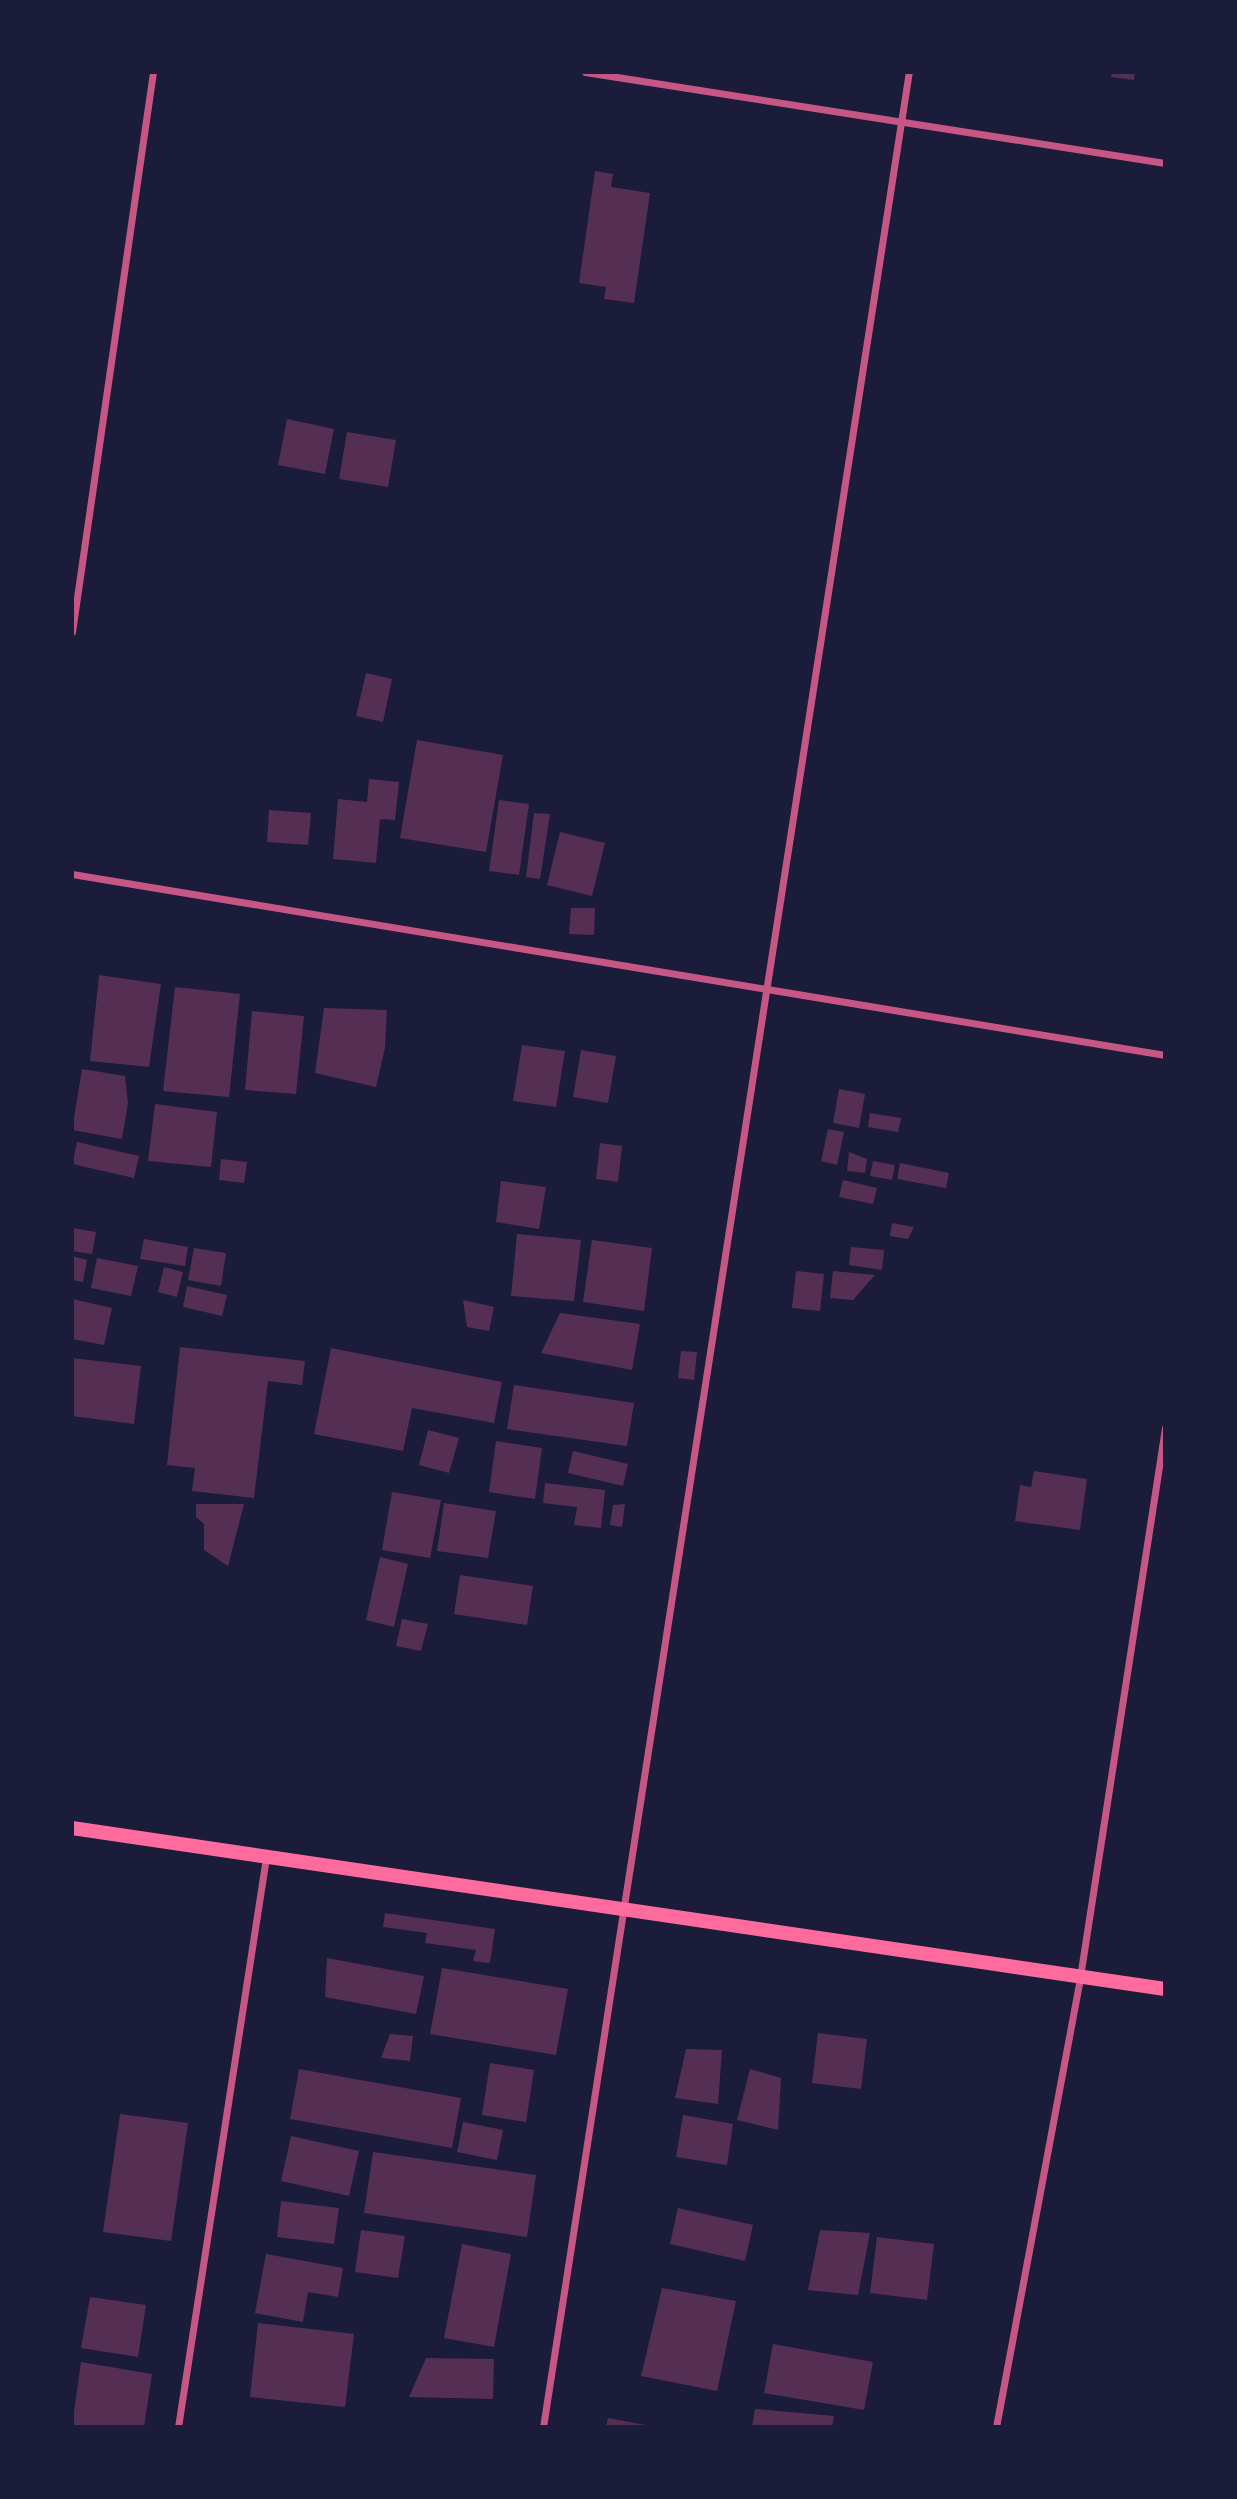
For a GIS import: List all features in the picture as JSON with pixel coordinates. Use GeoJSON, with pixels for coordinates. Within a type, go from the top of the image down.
{"type":"FeatureCollection","features":[{"type":"Feature","properties":{"kind":"main road"},"geometry":{"type":"LineString","coordinates":[[72,1828],[625,1906],[1165,1989]]}},
{"type":"Feature","properties":{"kind":"street"},"geometry":{"type":"LineString","coordinates":[[72,632],[153,72]]}},
{"type":"Feature","properties":{"kind":"street"},"geometry":{"type":"LineString","coordinates":[[585,72],[1165,163]]}},
{"type":"Feature","properties":{"kind":"street"},"geometry":{"type":"LineString","coordinates":[[543,2427],[769,992],[909,72]]}},
{"type":"Feature","properties":{"kind":"street"},"geometry":{"type":"LineString","coordinates":[[72,874],[769,992],[1165,1055]]}},
{"type":"Feature","properties":{"kind":"street"},"geometry":{"type":"LineString","coordinates":[[996,2427],[1080,1977],[1165,1427]]}},
{"type":"Feature","properties":{"kind":"street"},"geometry":{"type":"LineString","coordinates":[[178,2427],[267,1855]]}},
{"type":"Feature","properties":{"kind":"building"},"geometry":{"type":"Polygon","coordinates":[[[1112,72],[1135,72],[1134,80],[1111,77],[1112,72]]]}},
{"type":"Feature","properties":{"kind":"building"},"geometry":{"type":"Polygon","coordinates":[[[595,171],[613,174],[611,187],[650,193],[634,303],[604,299],[606,287],[579,283],[595,171]]]}},
{"type":"Feature","properties":{"kind":"building"},"geometry":{"type":"Polygon","coordinates":[[[287,419],[334,429],[325,474],[278,465],[287,419]]]}},
{"type":"Feature","properties":{"kind":"building"},"geometry":{"type":"Polygon","coordinates":[[[347,432],[396,440],[388,487],[339,479],[347,432]]]}},
{"type":"Feature","properties":{"kind":"building"},"geometry":{"type":"Polygon","coordinates":[[[366,673],[392,679],[383,722],[356,716],[366,673]]]}},
{"type":"Feature","properties":{"kind":"building"},"geometry":{"type":"Polygon","coordinates":[[[417,740],[503,755],[486,852],[400,838],[417,740]]]}},
{"type":"Feature","properties":{"kind":"building"},"geometry":{"type":"Polygon","coordinates":[[[369,779],[399,782],[395,820],[380,819],[376,863],[333,859],[338,799],[367,802],[369,779]]]}},
{"type":"Feature","properties":{"kind":"building"},"geometry":{"type":"Polygon","coordinates":[[[499,800],[529,804],[519,875],[489,871],[499,800]]]}},
{"type":"Feature","properties":{"kind":"building"},"geometry":{"type":"Polygon","coordinates":[[[269,810],[311,813],[308,845],[267,842],[269,810]]]}},
{"type":"Feature","properties":{"kind":"building"},"geometry":{"type":"Polygon","coordinates":[[[534,813],[550,814],[540,879],[526,877],[534,813]]]}},
{"type":"Feature","properties":{"kind":"building"},"geometry":{"type":"Polygon","coordinates":[[[560,832],[605,843],[592,896],[547,885],[560,832]]]}},
{"type":"Feature","properties":{"kind":"building"},"geometry":{"type":"Polygon","coordinates":[[[571,908],[595,908],[594,935],[569,934],[571,908]]]}},
{"type":"Feature","properties":{"kind":"building"},"geometry":{"type":"Polygon","coordinates":[[[99,975],[161,984],[149,1067],[90,1061],[99,975]]]}},
{"type":"Feature","properties":{"kind":"building"},"geometry":{"type":"Polygon","coordinates":[[[175,987],[240,994],[229,1097],[163,1091],[175,987]]]}},
{"type":"Feature","properties":{"kind":"building"},"geometry":{"type":"Polygon","coordinates":[[[324,1008],[387,1010],[385,1048],[376,1087],[315,1073],[324,1008]]]}},
{"type":"Feature","properties":{"kind":"building"},"geometry":{"type":"Polygon","coordinates":[[[252,1011],[304,1016],[296,1094],[245,1090],[252,1011]]]}},
{"type":"Feature","properties":{"kind":"building"},"geometry":{"type":"Polygon","coordinates":[[[522,1045],[565,1051],[556,1107],[513,1101],[522,1045]]]}},
{"type":"Feature","properties":{"kind":"building"},"geometry":{"type":"Polygon","coordinates":[[[581,1050],[616,1056],[608,1103],[573,1097],[581,1050]]]}},
{"type":"Feature","properties":{"kind":"building"},"geometry":{"type":"Polygon","coordinates":[[[82,1069],[125,1076],[128,1103],[122,1139],[72,1130],[82,1069]]]}},
{"type":"Feature","properties":{"kind":"building"},"geometry":{"type":"Polygon","coordinates":[[[839,1089],[865,1094],[859,1128],[833,1123],[839,1089]]]}},
{"type":"Feature","properties":{"kind":"building"},"geometry":{"type":"Polygon","coordinates":[[[155,1104],[217,1112],[211,1167],[148,1161],[155,1104]]]}},
{"type":"Feature","properties":{"kind":"building"},"geometry":{"type":"Polygon","coordinates":[[[870,1113],[901,1118],[898,1132],[868,1127],[870,1113]]]}},
{"type":"Feature","properties":{"kind":"building"},"geometry":{"type":"Polygon","coordinates":[[[828,1129],[844,1132],[837,1165],[821,1161],[828,1129]]]}},
{"type":"Feature","properties":{"kind":"building"},"geometry":{"type":"Polygon","coordinates":[[[77,1142],[139,1156],[134,1178],[72,1164],[77,1142]]]}},
{"type":"Feature","properties":{"kind":"building"},"geometry":{"type":"Polygon","coordinates":[[[600,1143],[622,1146],[618,1182],[596,1179],[600,1143]]]}},
{"type":"Feature","properties":{"kind":"building"},"geometry":{"type":"Polygon","coordinates":[[[849,1152],[867,1159],[865,1173],[847,1171],[849,1152]]]}},
{"type":"Feature","properties":{"kind":"building"},"geometry":{"type":"Polygon","coordinates":[[[221,1159],[247,1162],[244,1183],[219,1180],[221,1159]]]}},
{"type":"Feature","properties":{"kind":"building"},"geometry":{"type":"Polygon","coordinates":[[[873,1161],[895,1165],[892,1180],[870,1176],[873,1161]]]}},
{"type":"Feature","properties":{"kind":"building"},"geometry":{"type":"Polygon","coordinates":[[[900,1163],[949,1173],[946,1188],[897,1179],[900,1163]]]}},
{"type":"Feature","properties":{"kind":"building"},"geometry":{"type":"Polygon","coordinates":[[[843,1180],[877,1188],[873,1204],[839,1197],[843,1180]]]}},
{"type":"Feature","properties":{"kind":"building"},"geometry":{"type":"Polygon","coordinates":[[[501,1181],[546,1187],[539,1229],[496,1222],[501,1181]]]}},
{"type":"Feature","properties":{"kind":"building"},"geometry":{"type":"Polygon","coordinates":[[[892,1223],[914,1227],[908,1239],[890,1236],[892,1223]]]}},
{"type":"Feature","properties":{"kind":"building"},"geometry":{"type":"Polygon","coordinates":[[[72,1228],[96,1232],[92,1254],[72,1251],[72,1228]]]}},
{"type":"Feature","properties":{"kind":"building"},"geometry":{"type":"Polygon","coordinates":[[[517,1234],[581,1240],[574,1301],[511,1296],[517,1234]]]}},
{"type":"Feature","properties":{"kind":"building"},"geometry":{"type":"Polygon","coordinates":[[[144,1239],[188,1247],[185,1266],[140,1259],[144,1239]]]}},
{"type":"Feature","properties":{"kind":"building"},"geometry":{"type":"Polygon","coordinates":[[[592,1240],[652,1248],[644,1311],[583,1302],[592,1240]]]}},
{"type":"Feature","properties":{"kind":"building"},"geometry":{"type":"Polygon","coordinates":[[[851,1247],[884,1250],[882,1270],[849,1265],[851,1247]]]}},
{"type":"Feature","properties":{"kind":"building"},"geometry":{"type":"Polygon","coordinates":[[[194,1248],[226,1253],[221,1286],[188,1280],[194,1248]]]}},
{"type":"Feature","properties":{"kind":"building"},"geometry":{"type":"Polygon","coordinates":[[[72,1256],[87,1260],[83,1282],[72,1280],[72,1256]]]}},
{"type":"Feature","properties":{"kind":"building"},"geometry":{"type":"Polygon","coordinates":[[[97,1258],[138,1266],[131,1296],[91,1288],[97,1258]]]}},
{"type":"Feature","properties":{"kind":"building"},"geometry":{"type":"Polygon","coordinates":[[[164,1267],[183,1272],[177,1297],[158,1292],[164,1267]]]}},
{"type":"Feature","properties":{"kind":"building"},"geometry":{"type":"Polygon","coordinates":[[[796,1271],[824,1274],[820,1311],[792,1308],[796,1271]]]}},
{"type":"Feature","properties":{"kind":"building"},"geometry":{"type":"Polygon","coordinates":[[[833,1271],[875,1275],[853,1300],[830,1298],[833,1271]]]}},
{"type":"Feature","properties":{"kind":"building"},"geometry":{"type":"Polygon","coordinates":[[[187,1286],[227,1295],[222,1316],[183,1307],[187,1286]]]}},
{"type":"Feature","properties":{"kind":"building"},"geometry":{"type":"Polygon","coordinates":[[[72,1299],[112,1308],[104,1345],[72,1339],[72,1299]]]}},
{"type":"Feature","properties":{"kind":"building"},"geometry":{"type":"Polygon","coordinates":[[[463,1300],[494,1307],[489,1331],[467,1327],[463,1300]]]}},
{"type":"Feature","properties":{"kind":"building"},"geometry":{"type":"Polygon","coordinates":[[[560,1313],[640,1324],[632,1370],[541,1353],[560,1313]]]}},
{"type":"Feature","properties":{"kind":"building"},"geometry":{"type":"Polygon","coordinates":[[[180,1347],[305,1361],[302,1385],[268,1381],[254,1498],[192,1491],[195,1468],[167,1465],[180,1347]]]}},
{"type":"Feature","properties":{"kind":"building"},"geometry":{"type":"Polygon","coordinates":[[[331,1348],[502,1382],[494,1423],[412,1408],[403,1451],[314,1434],[331,1348]]]}},
{"type":"Feature","properties":{"kind":"building"},"geometry":{"type":"Polygon","coordinates":[[[681,1351],[697,1352],[694,1380],[678,1378],[681,1351]]]}},
{"type":"Feature","properties":{"kind":"building"},"geometry":{"type":"Polygon","coordinates":[[[72,1358],[141,1366],[134,1424],[72,1416],[72,1358]]]}},
{"type":"Feature","properties":{"kind":"building"},"geometry":{"type":"Polygon","coordinates":[[[514,1385],[634,1403],[627,1446],[507,1429],[514,1385]]]}},
{"type":"Feature","properties":{"kind":"building"},"geometry":{"type":"Polygon","coordinates":[[[428,1430],[459,1438],[449,1473],[419,1465],[428,1430]]]}},
{"type":"Feature","properties":{"kind":"building"},"geometry":{"type":"Polygon","coordinates":[[[496,1441],[542,1448],[535,1499],[489,1492],[496,1441]]]}},
{"type":"Feature","properties":{"kind":"building"},"geometry":{"type":"Polygon","coordinates":[[[573,1451],[628,1464],[623,1486],[568,1473],[573,1451]]]}},
{"type":"Feature","properties":{"kind":"building"},"geometry":{"type":"Polygon","coordinates":[[[1034,1471],[1087,1479],[1080,1530],[1015,1521],[1020,1485],[1031,1487],[1034,1471]]]}},
{"type":"Feature","properties":{"kind":"building"},"geometry":{"type":"Polygon","coordinates":[[[545,1483],[605,1490],[601,1528],[574,1525],[577,1507],[543,1503],[545,1483]]]}},
{"type":"Feature","properties":{"kind":"building"},"geometry":{"type":"Polygon","coordinates":[[[392,1492],[441,1500],[430,1558],[382,1550],[392,1492]]]}},
{"type":"Feature","properties":{"kind":"building"},"geometry":{"type":"Polygon","coordinates":[[[444,1503],[496,1511],[488,1558],[437,1551],[444,1503]]]}},
{"type":"Feature","properties":{"kind":"building"},"geometry":{"type":"Polygon","coordinates":[[[196,1504],[244,1504],[228,1566],[204,1550],[204,1524],[196,1517],[196,1504]]]}},
{"type":"Feature","properties":{"kind":"building"},"geometry":{"type":"Polygon","coordinates":[[[625,1504],[622,1527],[610,1525],[613,1505],[625,1504]]]}},
{"type":"Feature","properties":{"kind":"building"},"geometry":{"type":"Polygon","coordinates":[[[380,1557],[408,1564],[394,1627],[366,1620],[380,1557]]]}},
{"type":"Feature","properties":{"kind":"building"},"geometry":{"type":"Polygon","coordinates":[[[460,1575],[533,1586],[527,1625],[454,1614],[460,1575]]]}},
{"type":"Feature","properties":{"kind":"building"},"geometry":{"type":"Polygon","coordinates":[[[402,1619],[428,1624],[421,1651],[396,1646],[402,1619]]]}},
{"type":"Feature","properties":{"kind":"building"},"geometry":{"type":"Polygon","coordinates":[[[385,1913],[495,1929],[490,1963],[473,1961],[476,1950],[425,1943],[427,1933],[383,1927],[385,1913]]]}},
{"type":"Feature","properties":{"kind":"building"},"geometry":{"type":"Polygon","coordinates":[[[327,1958],[424,1976],[416,2014],[325,1997],[327,1958]]]}},
{"type":"Feature","properties":{"kind":"building"},"geometry":{"type":"Polygon","coordinates":[[[442,1968],[568,1989],[556,2055],[430,2034],[442,1968]]]}},
{"type":"Feature","properties":{"kind":"building"},"geometry":{"type":"Polygon","coordinates":[[[818,2033],[867,2039],[861,2089],[812,2083],[818,2033]]]}},
{"type":"Feature","properties":{"kind":"building"},"geometry":{"type":"Polygon","coordinates":[[[390,2034],[413,2036],[410,2061],[381,2058],[390,2034]]]}},
{"type":"Feature","properties":{"kind":"building"},"geometry":{"type":"Polygon","coordinates":[[[686,2049],[722,2050],[718,2104],[675,2098],[686,2049]]]}},
{"type":"Feature","properties":{"kind":"building"},"geometry":{"type":"Polygon","coordinates":[[[490,2063],[534,2070],[526,2122],[482,2115],[490,2063]]]}},
{"type":"Feature","properties":{"kind":"building"},"geometry":{"type":"Polygon","coordinates":[[[299,2069],[461,2098],[452,2148],[290,2119],[299,2069]]]}},
{"type":"Feature","properties":{"kind":"building"},"geometry":{"type":"Polygon","coordinates":[[[750,2069],[781,2078],[778,2130],[737,2120],[750,2069]]]}},
{"type":"Feature","properties":{"kind":"building"},"geometry":{"type":"Polygon","coordinates":[[[120,2114],[188,2123],[171,2241],[103,2232],[120,2114]]]}},
{"type":"Feature","properties":{"kind":"building"},"geometry":{"type":"Polygon","coordinates":[[[683,2115],[733,2124],[727,2165],[676,2157],[683,2115]]]}},
{"type":"Feature","properties":{"kind":"building"},"geometry":{"type":"Polygon","coordinates":[[[463,2122],[503,2130],[497,2160],[457,2152],[463,2122]]]}},
{"type":"Feature","properties":{"kind":"building"},"geometry":{"type":"Polygon","coordinates":[[[291,2136],[359,2151],[349,2196],[281,2181],[291,2136]]]}},
{"type":"Feature","properties":{"kind":"building"},"geometry":{"type":"Polygon","coordinates":[[[373,2152],[536,2175],[527,2237],[364,2213],[373,2152]]]}},
{"type":"Feature","properties":{"kind":"building"},"geometry":{"type":"Polygon","coordinates":[[[281,2201],[339,2208],[334,2244],[277,2237],[281,2201]]]}},
{"type":"Feature","properties":{"kind":"building"},"geometry":{"type":"Polygon","coordinates":[[[678,2208],[753,2225],[745,2261],[670,2244],[678,2208]]]}},
{"type":"Feature","properties":{"kind":"building"},"geometry":{"type":"Polygon","coordinates":[[[361,2230],[405,2236],[398,2278],[355,2272],[361,2230]]]}},
{"type":"Feature","properties":{"kind":"building"},"geometry":{"type":"Polygon","coordinates":[[[820,2230],[870,2233],[858,2295],[808,2290],[820,2230]]]}},
{"type":"Feature","properties":{"kind":"building"},"geometry":{"type":"Polygon","coordinates":[[[877,2237],[934,2244],[927,2300],[870,2293],[877,2237]]]}},
{"type":"Feature","properties":{"kind":"building"},"geometry":{"type":"Polygon","coordinates":[[[462,2244],[511,2254],[494,2347],[444,2338],[462,2244]]]}},
{"type":"Feature","properties":{"kind":"building"},"geometry":{"type":"Polygon","coordinates":[[[266,2254],[343,2268],[338,2297],[308,2292],[303,2322],[255,2313],[266,2254]]]}},
{"type":"Feature","properties":{"kind":"building"},"geometry":{"type":"Polygon","coordinates":[[[662,2288],[736,2301],[717,2391],[641,2376],[662,2288]]]}},
{"type":"Feature","properties":{"kind":"building"},"geometry":{"type":"Polygon","coordinates":[[[90,2297],[146,2305],[138,2357],[81,2348],[90,2297]]]}},
{"type":"Feature","properties":{"kind":"building"},"geometry":{"type":"Polygon","coordinates":[[[258,2323],[354,2334],[345,2407],[250,2397],[258,2323]]]}},
{"type":"Feature","properties":{"kind":"building"},"geometry":{"type":"Polygon","coordinates":[[[773,2344],[873,2362],[864,2410],[764,2393],[773,2344]]]}},
{"type":"Feature","properties":{"kind":"building"},"geometry":{"type":"Polygon","coordinates":[[[426,2358],[494,2359],[493,2399],[409,2397],[426,2358]]]}},
{"type":"Feature","properties":{"kind":"building"},"geometry":{"type":"Polygon","coordinates":[[[81,2362],[152,2374],[144,2427],[72,2426],[81,2362]]]}},
{"type":"Feature","properties":{"kind":"building"},"geometry":{"type":"Polygon","coordinates":[[[755,2409],[834,2416],[832,2427],[752,2427],[755,2409]]]}},
{"type":"Feature","properties":{"kind":"building"},"geometry":{"type":"Polygon","coordinates":[[[608,2418],[651,2426],[651,2427],[606,2427],[608,2418]]]}}]}
